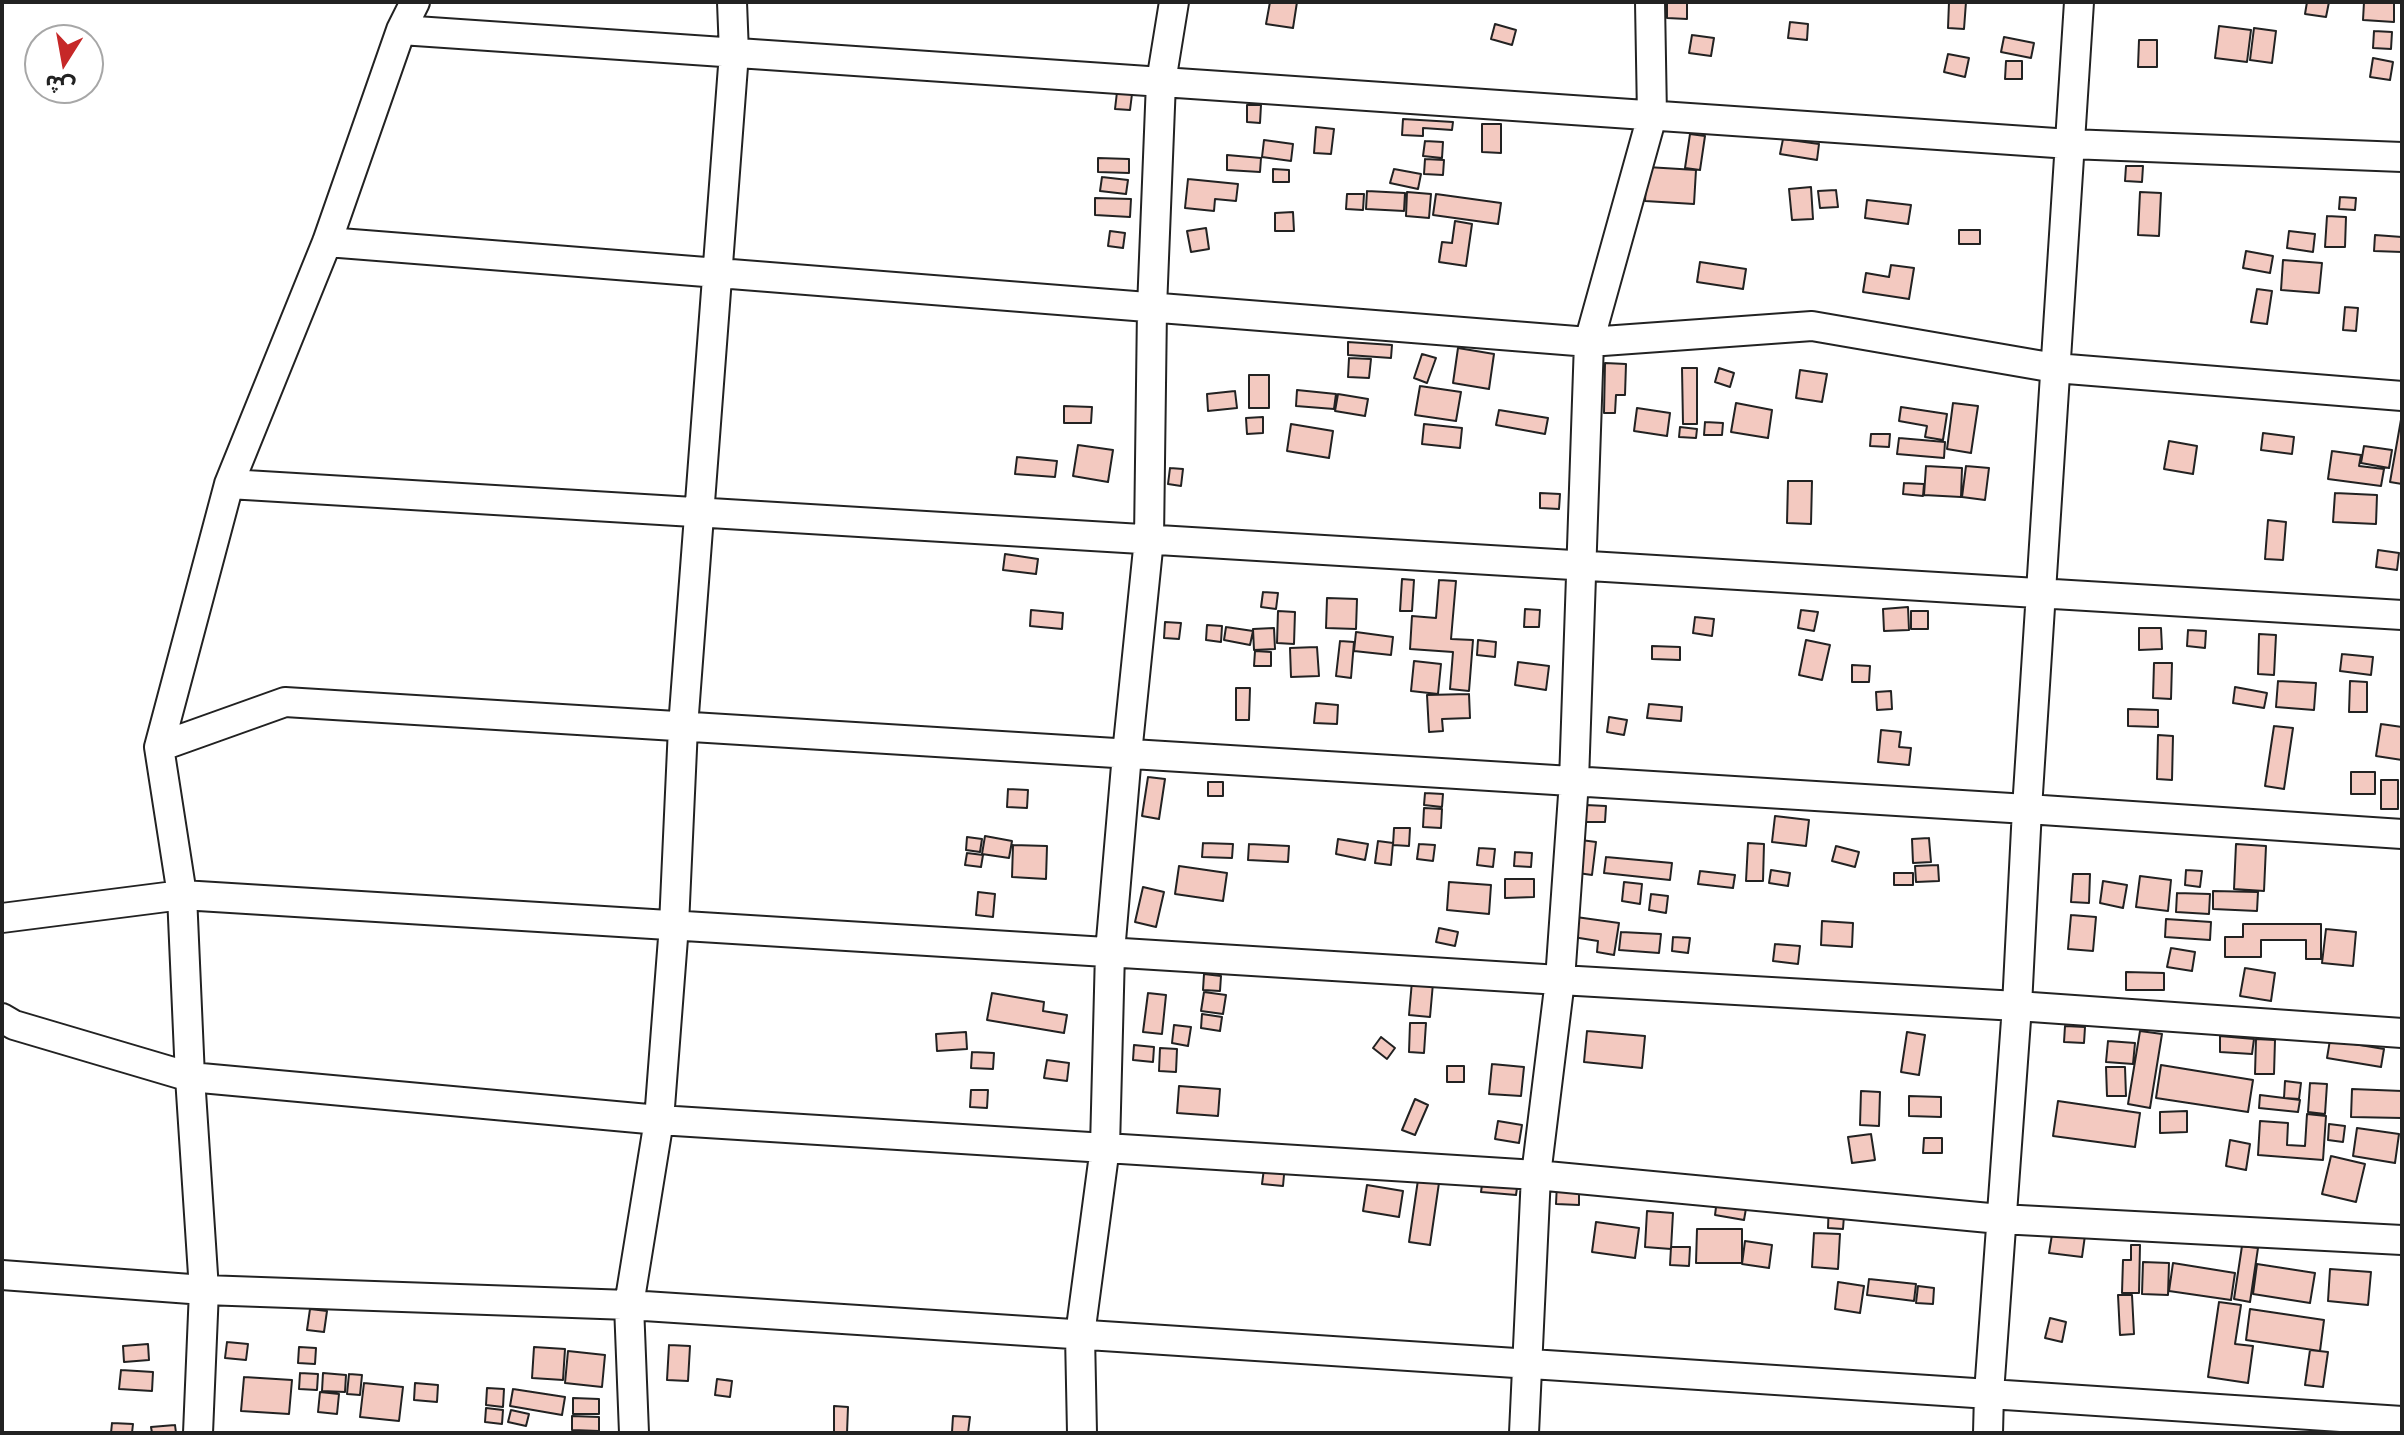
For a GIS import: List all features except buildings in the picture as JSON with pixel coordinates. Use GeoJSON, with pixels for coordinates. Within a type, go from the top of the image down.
{"type":"FeatureCollection","features":[{"type":"Feature","properties":{"kind":"street"},"geometry":{"type":"LineString","coordinates":[[198,1433],[204,1290],[182,895],[159,747],[229,484],[327,242],[401,30],[415,2]]}},
{"type":"Feature","properties":{"kind":"street"},"geometry":{"type":"LineString","coordinates":[[634,1433],[629,1305],[659,1120],[674,925],[683,727],[734,53],[732,2]]}},
{"type":"Feature","properties":{"kind":"street"},"geometry":{"type":"LineString","coordinates":[[1082,1433],[1080,1335],[1105,1147],[1110,952],[1149,539],[1152,308],[1161,82],[1174,2]]}},
{"type":"Feature","properties":{"kind":"street"},"geometry":{"type":"LineString","coordinates":[[1524,1433],[1536,1175],[1560,980],[1574,781],[1589,342],[1652,116],[1650,2]]}},
{"type":"Feature","properties":{"kind":"street"},"geometry":{"type":"LineString","coordinates":[[1988,1433],[2079,2]]}},
{"type":"Feature","properties":{"kind":"street"},"geometry":{"type":"LineString","coordinates":[[401,30],[2070,144],[2402,157]]}},
{"type":"Feature","properties":{"kind":"street"},"geometry":{"type":"LineString","coordinates":[[327,242],[1589,342],[1812,326],[2055,368],[2402,396]]}},
{"type":"Feature","properties":{"kind":"street"},"geometry":{"type":"LineString","coordinates":[[229,484],[2402,615]]}},
{"type":"Feature","properties":{"kind":"street"},"geometry":{"type":"LineString","coordinates":[[159,747],[285,702],[2402,834]]}},
{"type":"Feature","properties":{"kind":"street"},"geometry":{"type":"LineString","coordinates":[[2,918],[182,895],[2017,1006],[2402,1033]]}},
{"type":"Feature","properties":{"kind":"street"},"geometry":{"type":"LineString","coordinates":[[2,1018],[14,1025],[190,1077],[659,1120],[1536,1175],[2000,1219],[2402,1240]]}},
{"type":"Feature","properties":{"kind":"street"},"geometry":{"type":"LineString","coordinates":[[2,1275],[204,1290],[629,1305],[2402,1421]]}}]}
